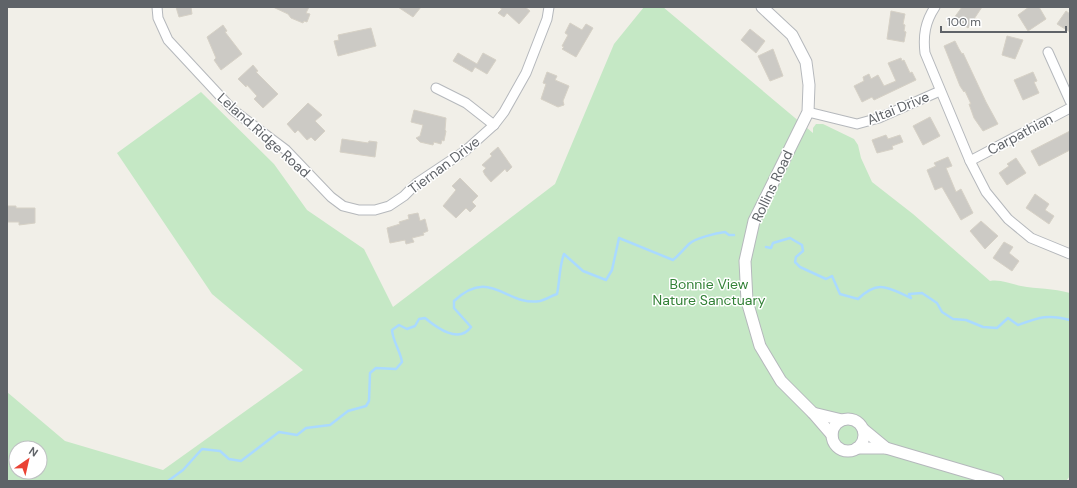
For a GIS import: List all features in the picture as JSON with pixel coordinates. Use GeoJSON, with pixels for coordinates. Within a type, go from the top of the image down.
{"type":"FeatureCollection","features":[{"type":"Feature","properties":{"kind":"street","name":"Leland Ridge Road"},"geometry":{"type":"LineString","coordinates":[[157,7],[158,18],[168,40],[233,110],[286,150],[331,197],[343,206],[359,210]]}},
{"type":"Feature","properties":{"kind":"street","name":"Tiernan Drive"},"geometry":{"type":"LineString","coordinates":[[359,210],[375,210],[389,206],[417,183],[465,151],[494,125],[504,112],[526,73],[547,19],[549,7]]}},
{"type":"Feature","properties":{"kind":"street","name":"Rollins Road"},"geometry":{"type":"LineString","coordinates":[[762,7],[792,35],[806,62],[809,85],[808,112],[754,221],[745,261],[747,301],[760,346],[781,381],[813,412],[832,435],[834,444],[841,449],[849,451],[857,448],[886,448],[998,481]]}},
{"type":"Feature","properties":{"kind":"street"},"geometry":{"type":"LineString","coordinates":[[935,7],[928,17],[923,38],[925,54],[970,160],[986,192],[1008,220],[1031,238],[1070,254]]}},
{"type":"Feature","properties":{"kind":"street"},"geometry":{"type":"LineString","coordinates":[[1048,52],[1070,101]]}},
{"type":"Feature","properties":{"kind":"street"},"geometry":{"type":"LineString","coordinates":[[436,88],[466,103],[494,125]]}},
{"type":"Feature","properties":{"kind":"street","name":"Altai Drive"},"geometry":{"type":"LineString","coordinates":[[808,112],[857,124],[879,118],[940,91]]}},
{"type":"Feature","properties":{"kind":"street","name":"Carpathian"},"geometry":{"type":"LineString","coordinates":[[970,160],[1070,108]]}},
{"type":"Feature","properties":{"kind":"street","name":"Rollins Road"},"geometry":{"type":"LineString","coordinates":[[813,412],[842,420],[847,419],[857,421],[863,429],[886,448]]}},
{"type":"Feature","properties":{"kind":"street"},"geometry":{"type":"LineString","coordinates":[[832,435],[834,426],[842,420]]}},
{"type":"Feature","properties":{"kind":"street"},"geometry":{"type":"LineString","coordinates":[[857,448],[863,440],[863,429]]}},
{"type":"Feature","properties":{"kind":"green space","name":"Bonnie View Nature Sanctuary"},"geometry":{"type":"Polygon","coordinates":[[[644,7],[663,7],[813,133],[813,128],[816,124],[823,124],[854,139],[858,145],[861,158],[872,182],[913,214],[990,281],[1002,281],[1021,286],[1070,293],[1070,476],[1066,481],[7,481],[7,392],[65,441],[163,470],[303,370],[212,294],[117,153],[201,92],[274,164],[307,210],[364,249],[393,307],[555,184],[614,44],[644,7]]]}},
{"type":"Feature","properties":{"kind":"building"},"geometry":{"type":"Polygon","coordinates":[[[176,7],[191,7],[192,14],[179,17],[176,7]]]}},
{"type":"Feature","properties":{"kind":"building"},"geometry":{"type":"Polygon","coordinates":[[[273,7],[309,7],[306,13],[310,14],[307,22],[304,21],[303,23],[291,18],[288,14],[273,7]]]}},
{"type":"Feature","properties":{"kind":"building"},"geometry":{"type":"Polygon","coordinates":[[[398,7],[421,7],[413,17],[398,7]]]}},
{"type":"Feature","properties":{"kind":"building"},"geometry":{"type":"Polygon","coordinates":[[[499,7],[525,7],[530,11],[519,24],[507,13],[504,17],[498,13],[502,9],[499,7]]]}},
{"type":"Feature","properties":{"kind":"building"},"geometry":{"type":"Polygon","coordinates":[[[962,7],[982,7],[968,28],[954,18],[962,7]]]}},
{"type":"Feature","properties":{"kind":"building"},"geometry":{"type":"Polygon","coordinates":[[[1029,7],[1039,7],[1046,19],[1028,31],[1018,15],[1029,7]]]}},
{"type":"Feature","properties":{"kind":"building"},"geometry":{"type":"Polygon","coordinates":[[[891,11],[905,14],[903,24],[905,25],[904,31],[906,32],[904,42],[887,39],[891,11]]]}},
{"type":"Feature","properties":{"kind":"building"},"geometry":{"type":"Polygon","coordinates":[[[1066,11],[1070,14],[1070,32],[1057,24],[1066,11]]]}},
{"type":"Feature","properties":{"kind":"building"},"geometry":{"type":"Polygon","coordinates":[[[570,23],[582,30],[586,24],[593,28],[576,57],[562,49],[568,35],[565,33],[570,23]]]}},
{"type":"Feature","properties":{"kind":"building"},"geometry":{"type":"Polygon","coordinates":[[[223,25],[227,31],[225,32],[242,54],[221,70],[214,60],[216,58],[207,37],[223,25]]]}},
{"type":"Feature","properties":{"kind":"building"},"geometry":{"type":"Polygon","coordinates":[[[371,28],[376,46],[338,56],[334,41],[339,40],[338,35],[371,28]]]}},
{"type":"Feature","properties":{"kind":"building"},"geometry":{"type":"Polygon","coordinates":[[[750,29],[765,41],[756,53],[741,40],[750,29]]]}},
{"type":"Feature","properties":{"kind":"building"},"geometry":{"type":"Polygon","coordinates":[[[1007,36],[1023,40],[1015,59],[1002,55],[1007,36]]]}},
{"type":"Feature","properties":{"kind":"building"},"geometry":{"type":"Polygon","coordinates":[[[955,41],[962,54],[963,53],[998,124],[983,131],[974,118],[969,104],[971,104],[965,91],[964,92],[960,86],[944,46],[955,41]]]}},
{"type":"Feature","properties":{"kind":"building"},"geometry":{"type":"Polygon","coordinates":[[[773,49],[783,76],[770,81],[758,56],[773,49]]]}},
{"type":"Feature","properties":{"kind":"building"},"geometry":{"type":"Polygon","coordinates":[[[458,53],[477,64],[483,53],[496,60],[487,74],[475,67],[472,72],[453,61],[458,53]]]}},
{"type":"Feature","properties":{"kind":"building"},"geometry":{"type":"Polygon","coordinates":[[[901,58],[902,61],[904,60],[910,73],[912,72],[916,80],[874,100],[872,97],[862,102],[854,86],[864,81],[863,77],[869,74],[871,79],[878,75],[884,86],[896,81],[888,63],[901,58]]]}},
{"type":"Feature","properties":{"kind":"building"},"geometry":{"type":"Polygon","coordinates":[[[253,65],[258,71],[256,72],[278,94],[263,108],[254,99],[257,96],[247,85],[246,87],[238,79],[253,65]]]}},
{"type":"Feature","properties":{"kind":"building"},"geometry":{"type":"Polygon","coordinates":[[[547,72],[557,76],[555,80],[569,86],[563,101],[564,105],[558,107],[541,99],[546,84],[543,83],[547,72]]]}},
{"type":"Feature","properties":{"kind":"building"},"geometry":{"type":"Polygon","coordinates":[[[1033,72],[1037,81],[1034,82],[1039,93],[1023,100],[1014,80],[1033,72]]]}},
{"type":"Feature","properties":{"kind":"building"},"geometry":{"type":"Polygon","coordinates":[[[308,103],[322,115],[315,121],[325,131],[315,141],[311,137],[307,140],[298,130],[295,133],[287,124],[308,103]]]}},
{"type":"Feature","properties":{"kind":"building"},"geometry":{"type":"Polygon","coordinates":[[[414,110],[446,118],[446,131],[444,141],[442,140],[441,144],[434,142],[433,145],[420,142],[416,138],[420,136],[423,125],[411,122],[414,110]]]}},
{"type":"Feature","properties":{"kind":"building"},"geometry":{"type":"Polygon","coordinates":[[[930,117],[940,136],[923,145],[913,126],[930,117]]]}},
{"type":"Feature","properties":{"kind":"building"},"geometry":{"type":"Polygon","coordinates":[[[1070,131],[1070,150],[1039,166],[1031,151],[1070,131]]]}},
{"type":"Feature","properties":{"kind":"building"},"geometry":{"type":"Polygon","coordinates":[[[886,135],[888,139],[900,135],[903,142],[892,146],[893,149],[877,153],[872,140],[886,135]]]}},
{"type":"Feature","properties":{"kind":"building"},"geometry":{"type":"Polygon","coordinates":[[[342,139],[368,143],[369,141],[377,142],[375,157],[340,152],[342,139]]]}},
{"type":"Feature","properties":{"kind":"building"},"geometry":{"type":"Polygon","coordinates":[[[498,147],[512,167],[507,172],[505,169],[491,182],[483,171],[486,168],[482,165],[492,156],[490,154],[498,147]]]}},
{"type":"Feature","properties":{"kind":"building"},"geometry":{"type":"Polygon","coordinates":[[[948,157],[952,166],[946,168],[956,192],[961,189],[973,213],[961,220],[942,187],[935,190],[927,170],[936,166],[934,163],[948,157]]]}},
{"type":"Feature","properties":{"kind":"building"},"geometry":{"type":"Polygon","coordinates":[[[1016,158],[1026,173],[1007,185],[999,173],[1009,166],[1007,164],[1016,158]]]}},
{"type":"Feature","properties":{"kind":"building"},"geometry":{"type":"Polygon","coordinates":[[[460,178],[478,196],[472,202],[476,206],[470,212],[466,208],[456,218],[443,206],[456,190],[452,186],[460,178]]]}},
{"type":"Feature","properties":{"kind":"building"},"geometry":{"type":"Polygon","coordinates":[[[1035,194],[1049,204],[1045,210],[1054,216],[1049,224],[1026,208],[1035,194]]]}},
{"type":"Feature","properties":{"kind":"building"},"geometry":{"type":"Polygon","coordinates":[[[7,206],[16,206],[16,208],[35,208],[35,223],[19,225],[19,222],[7,222],[7,206]]]}},
{"type":"Feature","properties":{"kind":"building"},"geometry":{"type":"Polygon","coordinates":[[[418,213],[420,221],[425,219],[428,231],[423,233],[424,235],[412,238],[414,242],[406,244],[405,240],[390,243],[387,228],[400,224],[399,222],[409,219],[408,215],[418,213]]]}},
{"type":"Feature","properties":{"kind":"building"},"geometry":{"type":"Polygon","coordinates":[[[981,221],[998,236],[985,249],[970,231],[981,221]]]}},
{"type":"Feature","properties":{"kind":"building"},"geometry":{"type":"Polygon","coordinates":[[[1004,242],[1013,247],[1009,253],[1019,261],[1012,271],[993,258],[1004,242]]]}},
{"type":"Feature","properties":{"kind":"waterway"},"geometry":{"type":"LineString","coordinates":[[168,481],[183,470],[202,449],[220,451],[229,459],[241,461],[279,432],[297,435],[306,428],[330,425],[348,411],[366,406],[369,401],[370,373],[376,368],[396,369],[402,362],[392,330],[399,325],[407,329],[415,326],[419,319],[425,318],[448,333],[460,334],[466,332],[471,327],[454,308],[454,301],[467,291],[478,287],[489,287],[517,299],[540,301],[557,294],[561,264],[564,254],[583,271],[606,280],[612,270],[619,238],[673,260],[689,244],[696,240],[725,232],[729,235],[734,235]]}},
{"type":"Feature","properties":{"kind":"waterway"},"geometry":{"type":"LineString","coordinates":[[766,247],[771,248],[773,243],[790,238],[802,245],[803,251],[796,257],[795,262],[800,267],[826,279],[832,276],[840,294],[858,299],[865,293],[878,287],[884,287],[911,298],[909,294],[922,293],[937,303],[942,312],[953,319],[966,320],[983,327],[997,328],[1008,318],[1018,325],[1044,317],[1056,317],[1070,320]]}}]}
